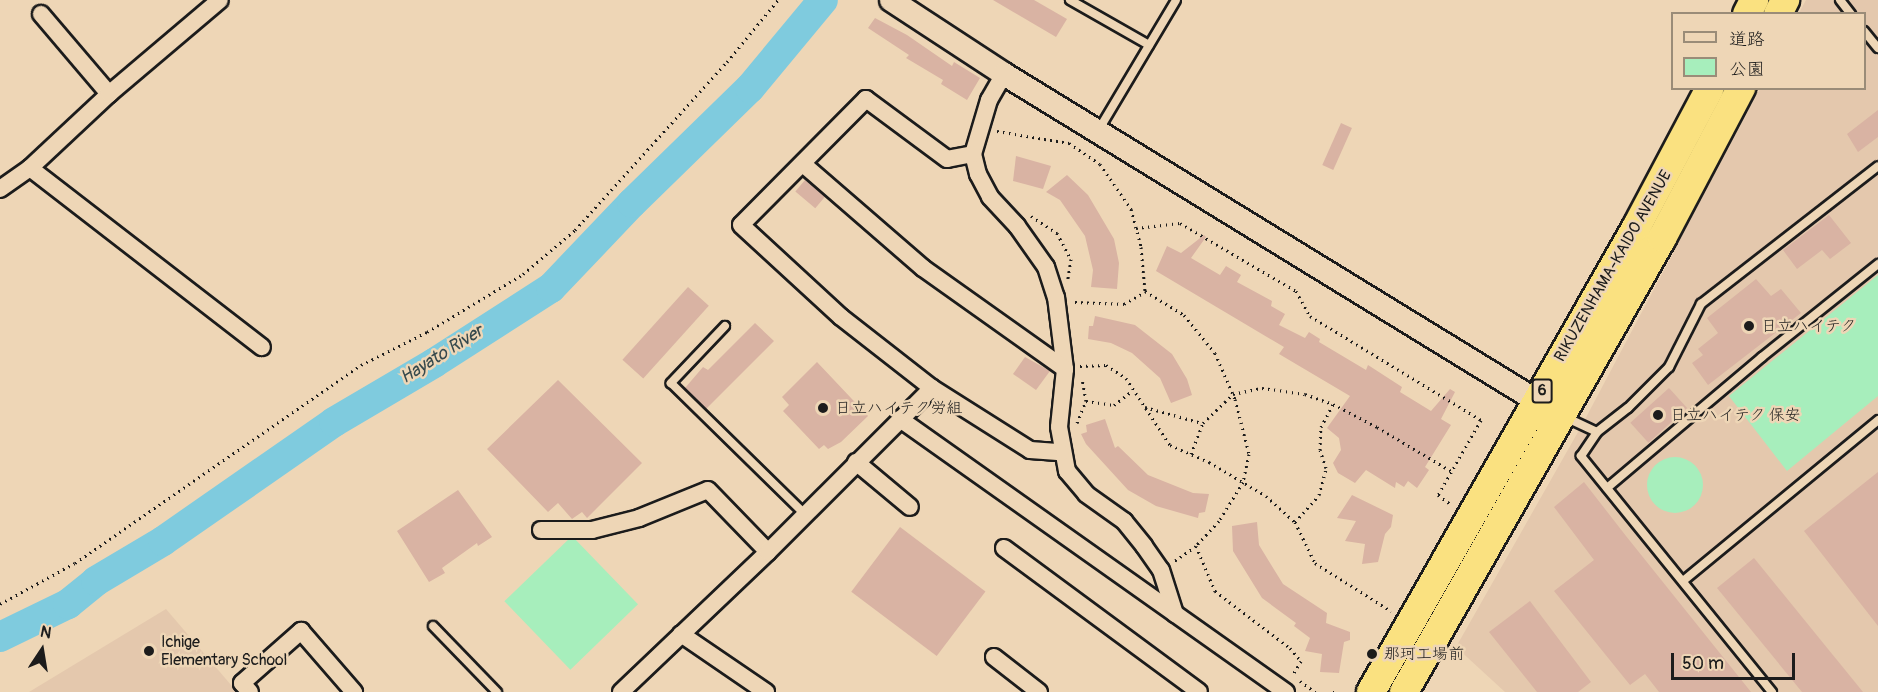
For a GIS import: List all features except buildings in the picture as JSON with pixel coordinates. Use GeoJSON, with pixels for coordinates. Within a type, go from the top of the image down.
{"type":"FeatureCollection","features":[{"type":"Feature","properties":{"kind":"highway","name":"RIKUZENHAMA-KAIDO AVENUE"},"geometry":{"type":"LineString","coordinates":[[1404,692],[1709,90]]}},
{"type":"Feature","properties":{"kind":"highway","name":"RIKUZENHAMA-KAIDO AVENUE"},"geometry":{"type":"LineString","coordinates":[[1371,692],[1470,518],[1548,408],[1662,238],[1740,90]]}},
{"type":"Feature","properties":{"kind":"street"},"geometry":{"type":"LineString","coordinates":[[0,189],[30,168],[109,94],[220,0]]}},
{"type":"Feature","properties":{"kind":"street"},"geometry":{"type":"LineString","coordinates":[[891,0],[1004,74],[1548,408]]}},
{"type":"Feature","properties":{"kind":"street"},"geometry":{"type":"LineString","coordinates":[[41,14],[109,94]]}},
{"type":"Feature","properties":{"kind":"street"},"geometry":{"type":"LineString","coordinates":[[1004,74],[989,100],[973,154],[978,174],[990,197],[1017,226],[1046,267],[1056,297],[1072,368],[1059,427],[1061,452],[1066,471],[1086,495],[1124,521],[1166,566],[1175,615]]}},
{"type":"Feature","properties":{"kind":"street"},"geometry":{"type":"LineString","coordinates":[[973,154],[947,159],[866,99],[741,225],[841,317],[932,388],[1030,450],[1061,452]]}},
{"type":"Feature","properties":{"kind":"street"},"geometry":{"type":"LineString","coordinates":[[803,164],[923,268],[1072,368]]}},
{"type":"Feature","properties":{"kind":"street"},"geometry":{"type":"LineString","coordinates":[[30,168],[262,347]]}},
{"type":"Feature","properties":{"kind":"street"},"geometry":{"type":"LineString","coordinates":[[621,692],[768,552],[932,388]]}},
{"type":"Feature","properties":{"kind":"street"},"geometry":{"type":"LineString","coordinates":[[900,419],[1286,692]]}},
{"type":"Feature","properties":{"kind":"street"},"geometry":{"type":"LineString","coordinates":[[856,462],[910,507]]}},
{"type":"Feature","properties":{"kind":"street"},"geometry":{"type":"LineString","coordinates":[[541,530],[592,530],[639,518],[708,490],[768,552]]}},
{"type":"Feature","properties":{"kind":"street"},"geometry":{"type":"LineString","coordinates":[[1004,548],[1199,692]]}},
{"type":"Feature","properties":{"kind":"street"},"geometry":{"type":"LineString","coordinates":[[250,692],[242,683],[301,631],[354,692]]}},
{"type":"Feature","properties":{"kind":"street"},"geometry":{"type":"LineString","coordinates":[[681,634],[766,692]]}},
{"type":"Feature","properties":{"kind":"street"},"geometry":{"type":"LineString","coordinates":[[994,657],[1039,692]]}},
{"type":"Feature","properties":{"kind":"lane"},"geometry":{"type":"LineString","coordinates":[[1070,0],[1149,45]]}},
{"type":"Feature","properties":{"kind":"lane"},"geometry":{"type":"LineString","coordinates":[[1098,131],[1176,0]]}},
{"type":"Feature","properties":{"kind":"lane"},"geometry":{"type":"LineString","coordinates":[[1840,0],[1849,12]]}},
{"type":"Feature","properties":{"kind":"lane"},"geometry":{"type":"LineString","coordinates":[[1866,33],[1878,48]]}},
{"type":"Feature","properties":{"kind":"lane"},"geometry":{"type":"LineString","coordinates":[[1772,692],[1581,456],[1597,432],[1628,408],[1669,367],[1701,304],[1878,166]]}},
{"type":"Feature","properties":{"kind":"lane"},"geometry":{"type":"LineString","coordinates":[[1607,488],[1762,357],[1878,264]]}},
{"type":"Feature","properties":{"kind":"lane"},"geometry":{"type":"LineString","coordinates":[[725,326],[671,383],[805,514]]}},
{"type":"Feature","properties":{"kind":"lane"},"geometry":{"type":"LineString","coordinates":[[1548,408],[1597,432]]}},
{"type":"Feature","properties":{"kind":"lane"},"geometry":{"type":"LineString","coordinates":[[1683,581],[1878,420]]}},
{"type":"Feature","properties":{"kind":"lane"},"geometry":{"type":"LineString","coordinates":[[433,626],[497,692]]}},
{"type":"Feature","properties":{"kind":"path"},"geometry":{"type":"LineString","coordinates":[[0,604],[75,563],[361,365],[427,332],[523,274],[583,221],[727,62],[778,0]]}},
{"type":"Feature","properties":{"kind":"path"},"geometry":{"type":"LineString","coordinates":[[981,128],[1069,143],[1100,165],[1131,209],[1141,247],[1145,291]]}},
{"type":"Feature","properties":{"kind":"path"},"geometry":{"type":"LineString","coordinates":[[1136,228],[1180,223],[1296,291],[1310,316],[1481,420],[1438,495],[1470,518]]}},
{"type":"Feature","properties":{"kind":"path"},"geometry":{"type":"LineString","coordinates":[[1075,302],[1124,304],[1145,291]]}},
{"type":"Feature","properties":{"kind":"path"},"geometry":{"type":"LineString","coordinates":[[1145,291],[1184,315],[1215,353],[1233,394],[1249,454],[1244,482],[1219,521],[1196,546],[1166,566]]}},
{"type":"Feature","properties":{"kind":"path"},"geometry":{"type":"LineString","coordinates":[[1072,433],[1086,401],[1072,368],[1106,365],[1126,378],[1170,445],[1244,482],[1266,496],[1295,522],[1315,563],[1410,624]]}},
{"type":"Feature","properties":{"kind":"path"},"geometry":{"type":"LineString","coordinates":[[1191,454],[1203,423],[1233,394],[1262,388],[1305,394],[1333,404],[1451,471]]}},
{"type":"Feature","properties":{"kind":"path"},"geometry":{"type":"LineString","coordinates":[[1086,401],[1114,405],[1133,390]]}},
{"type":"Feature","properties":{"kind":"path"},"geometry":{"type":"LineString","coordinates":[[1295,522],[1319,495],[1326,468],[1320,450],[1321,427],[1333,404]]}},
{"type":"Feature","properties":{"kind":"path"},"geometry":{"type":"LineString","coordinates":[[1143,406],[1203,423]]}},
{"type":"Feature","properties":{"kind":"path"},"geometry":{"type":"LineString","coordinates":[[1196,546],[1215,591],[1290,648],[1301,661],[1292,676],[1315,692]]}},
{"type":"Feature","properties":{"kind":"path"},"geometry":{"type":"LineString","coordinates":[[1166,566],[1167,553]]}},
{"type":"Feature","properties":{"kind":"shaded area"},"geometry":{"type":"Polygon","coordinates":[[[1806,0],[1878,0],[1878,692],[1505,692],[1456,647],[1582,425],[1759,90],[1866,90],[1866,12],[1800,12],[1806,0]]]}},
{"type":"Feature","properties":{"kind":"shaded area","name":"Ichige Elementary School"},"geometry":{"type":"Polygon","coordinates":[[[166,609],[237,692],[29,692],[166,609]]]}},
{"type":"Feature","properties":{"kind":"green space"},"geometry":{"type":"Polygon","coordinates":[[[1878,275],[1878,396],[1787,471],[1729,396],[1878,275]]]}},
{"type":"Feature","properties":{"kind":"green space"},"geometry":{"type":"Polygon","coordinates":[[[1675,457],[1686,459],[1695,465],[1701,474],[1703,485],[1701,496],[1695,505],[1686,511],[1675,513],[1664,511],[1655,505],[1649,496],[1647,485],[1649,474],[1655,465],[1664,459],[1675,457]]]}},
{"type":"Feature","properties":{"kind":"green space"},"geometry":{"type":"Polygon","coordinates":[[[572,536],[638,604],[570,670],[504,601],[572,536]]]}},
{"type":"Feature","properties":{"kind":"waterway","name":"Hayato River"},"geometry":{"type":"LineString","coordinates":[[0,637],[68,604],[96,581],[163,541],[334,422],[434,363],[551,288],[632,203],[750,88],[823,0]]}},
{"type":"Feature","properties":{"kind":"place","name":"日立ハイテク"},"geometry":{"type":"Point","coordinates":[1749,326]}},
{"type":"Feature","properties":{"kind":"place","name":"日立ハイテク労組"},"geometry":{"type":"Point","coordinates":[823,408]}},
{"type":"Feature","properties":{"kind":"place","name":"日立ハイテク 保安"},"geometry":{"type":"Point","coordinates":[1658,415]}},
{"type":"Feature","properties":{"kind":"place","name":"Ichige Elementary School"},"geometry":{"type":"Point","coordinates":[149,651]}},
{"type":"Feature","properties":{"kind":"place","name":"那珂工場前"},"geometry":{"type":"Point","coordinates":[1372,654]}}]}
